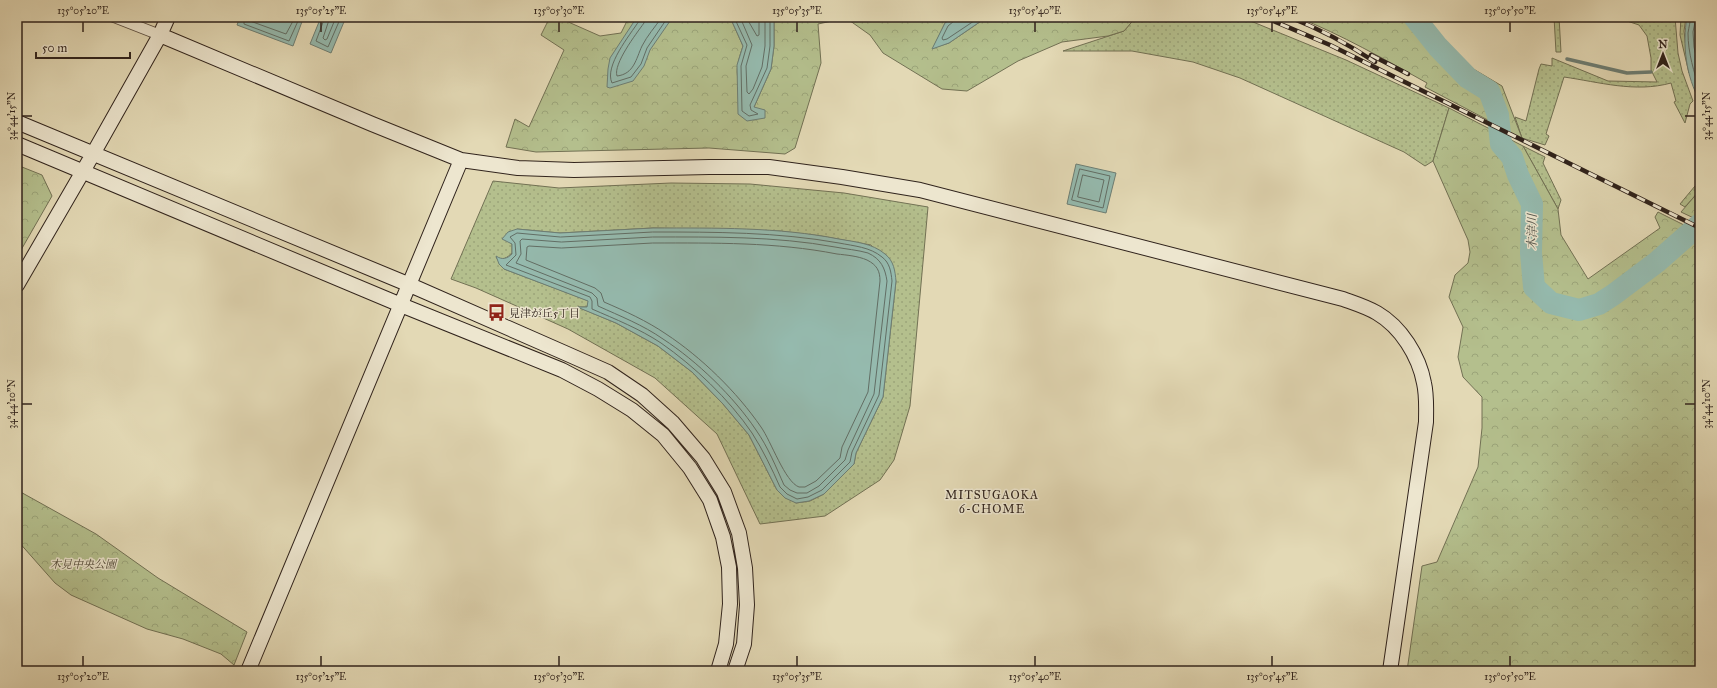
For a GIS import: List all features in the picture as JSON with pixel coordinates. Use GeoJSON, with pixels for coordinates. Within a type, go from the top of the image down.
{"type":"FeatureCollection","features":[{"type":"Feature","properties":{"kind":"street"},"geometry":{"type":"LineString","coordinates":[[114,17],[461,160],[518,168],[574,170],[769,167],[920,190],[1343,299],[1377,313],[1400,332],[1414,355],[1424,382],[1426,404],[1426,422],[1390,671]]}},
{"type":"Feature","properties":{"kind":"street"},"geometry":{"type":"LineString","coordinates":[[17,285],[93,154],[160,35],[168,17]]}},
{"type":"Feature","properties":{"kind":"street"},"geometry":{"type":"LineString","coordinates":[[17,122],[410,285],[608,372],[642,395],[673,423],[703,458],[724,492],[739,533],[745,568],[747,605],[744,644],[735,671]]}},
{"type":"Feature","properties":{"kind":"street"},"geometry":{"type":"LineString","coordinates":[[17,144],[402,305],[562,370],[598,389],[632,410],[663,435],[690,468],[710,500],[723,537],[729,567],[730,604],[726,644],[718,671]]}},
{"type":"Feature","properties":{"kind":"street"},"geometry":{"type":"LineString","coordinates":[[248,671],[402,305],[461,160]]}},
{"type":"Feature","properties":{"kind":"green space"},"geometry":{"type":"Polygon","coordinates":[[[550,17],[557,17],[600,36],[621,33],[629,17],[730,17],[743,46],[738,65],[738,78],[754,107],[771,69],[774,46],[774,17],[953,17],[945,23],[933,48],[949,43],[987,17],[1136,17],[1124,31],[1108,36],[1062,42],[1018,61],[967,91],[942,89],[883,53],[870,35],[846,18],[818,24],[821,63],[795,148],[785,154],[709,148],[536,152],[506,147],[515,119],[529,127],[564,50],[541,35],[550,17]]]}},
{"type":"Feature","properties":{"kind":"green space"},"geometry":{"type":"Polygon","coordinates":[[[1136,17],[1236,17],[1253,22],[1346,60],[1449,108],[1433,161],[1425,166],[1404,152],[1240,78],[1193,62],[1132,51],[1063,51],[1124,31],[1136,17]]]}},
{"type":"Feature","properties":{"kind":"green space"},"geometry":{"type":"Polygon","coordinates":[[[1297,17],[1407,17],[1444,62],[1465,64],[1502,86],[1522,138],[1425,87],[1427,83],[1379,56],[1347,39],[1297,17]]]}},
{"type":"Feature","properties":{"kind":"green space"},"geometry":{"type":"Polygon","coordinates":[[[1554,17],[1559,17],[1561,52],[1556,52],[1554,17]]]}},
{"type":"Feature","properties":{"kind":"green space"},"geometry":{"type":"Polygon","coordinates":[[[1615,17],[1675,17],[1678,53],[1682,71],[1693,101],[1690,104],[1685,123],[1674,102],[1676,101],[1671,83],[1658,86],[1631,87],[1564,77],[1546,134],[1549,136],[1545,145],[1522,138],[1515,117],[1526,121],[1541,64],[1552,66],[1552,58],[1608,81],[1657,82],[1651,70],[1651,58],[1647,36],[1639,25],[1615,17]]]}},
{"type":"Feature","properties":{"kind":"green space"},"geometry":{"type":"Polygon","coordinates":[[[1681,17],[1686,17],[1684,31],[1689,73],[1680,35],[1681,17]]]}},
{"type":"Feature","properties":{"kind":"green space"},"geometry":{"type":"Polygon","coordinates":[[[1449,108],[1523,146],[1558,209],[1561,235],[1588,279],[1660,228],[1655,217],[1658,212],[1700,233],[1700,671],[1407,671],[1422,566],[1437,562],[1478,467],[1482,428],[1482,397],[1463,377],[1458,357],[1463,327],[1449,297],[1455,275],[1468,263],[1470,252],[1468,240],[1433,161],[1449,108]]]}},
{"type":"Feature","properties":{"kind":"green space"},"geometry":{"type":"Polygon","coordinates":[[[1523,146],[1545,157],[1543,163],[1561,200],[1558,209],[1523,146]]]}},
{"type":"Feature","properties":{"kind":"green space"},"geometry":{"type":"Polygon","coordinates":[[[17,165],[42,175],[52,196],[17,257],[17,165]]]}},
{"type":"Feature","properties":{"kind":"green space"},"geometry":{"type":"Polygon","coordinates":[[[1700,180],[1700,190],[1685,207],[1680,204],[1700,180]]]}},
{"type":"Feature","properties":{"kind":"green space"},"geometry":{"type":"Polygon","coordinates":[[[493,181],[559,188],[671,183],[750,184],[844,193],[928,207],[910,406],[894,460],[880,480],[825,516],[760,524],[717,434],[655,378],[568,329],[476,288],[451,279],[493,181]],[[653,228],[560,233],[517,229],[508,241],[512,244],[512,253],[500,259],[496,257],[504,269],[589,301],[587,307],[578,307],[616,323],[658,346],[692,372],[723,404],[749,435],[777,490],[796,503],[810,501],[824,494],[854,464],[856,453],[883,397],[896,281],[871,245],[821,236],[780,231],[653,228]]]}},
{"type":"Feature","properties":{"kind":"green space"},"geometry":{"type":"Polygon","coordinates":[[[1700,190],[1700,221],[1681,212],[1700,190]]]}},
{"type":"Feature","properties":{"kind":"green space","name":"木見中央公園"},"geometry":{"type":"Polygon","coordinates":[[[17,490],[96,534],[158,578],[247,632],[234,665],[221,654],[183,639],[147,629],[71,595],[55,583],[17,540],[17,490]]]}},
{"type":"Feature","properties":{"kind":"water"},"geometry":{"type":"Polygon","coordinates":[[[240,17],[298,17],[303,19],[293,46],[237,25],[240,17]]]}},
{"type":"Feature","properties":{"kind":"water"},"geometry":{"type":"Polygon","coordinates":[[[321,17],[346,17],[331,53],[310,44],[321,17]]]}},
{"type":"Feature","properties":{"kind":"water"},"geometry":{"type":"Polygon","coordinates":[[[637,17],[675,17],[670,21],[650,50],[644,66],[633,81],[610,88],[607,87],[610,58],[637,17]]]}},
{"type":"Feature","properties":{"kind":"water"},"geometry":{"type":"Polygon","coordinates":[[[730,17],[774,17],[774,46],[771,69],[754,107],[765,110],[765,118],[747,121],[738,114],[737,65],[743,46],[730,17]]]}},
{"type":"Feature","properties":{"kind":"water"},"geometry":{"type":"Polygon","coordinates":[[[953,17],[987,17],[949,43],[932,49],[945,23],[953,17]]]}},
{"type":"Feature","properties":{"kind":"water"},"geometry":{"type":"Polygon","coordinates":[[[1687,17],[1700,17],[1700,101],[1691,82],[1686,60],[1685,38],[1687,17]]]}},
{"type":"Feature","properties":{"kind":"water"},"geometry":{"type":"Polygon","coordinates":[[[1076,164],[1116,173],[1106,213],[1067,204],[1076,164]]]}},
{"type":"Feature","properties":{"kind":"water"},"geometry":{"type":"Polygon","coordinates":[[[653,228],[770,230],[816,235],[857,242],[875,247],[885,254],[892,263],[896,281],[883,397],[856,453],[854,464],[824,494],[809,501],[796,503],[785,498],[777,490],[749,435],[723,404],[692,372],[658,346],[616,323],[577,307],[587,307],[588,301],[504,269],[499,264],[496,256],[504,258],[512,254],[512,244],[502,239],[508,232],[517,229],[560,233],[653,228]]]}},
{"type":"Feature","properties":{"kind":"waterway","name":"木津川"},"geometry":{"type":"LineString","coordinates":[[1414,17],[1438,47],[1468,78],[1489,91],[1498,115],[1501,144],[1512,157],[1518,175],[1532,204],[1531,253],[1534,287],[1551,303],[1579,310],[1599,304],[1657,262],[1700,224]]}},
{"type":"Feature","properties":{"kind":"waterway"},"geometry":{"type":"LineString","coordinates":[[1567,59],[1627,73],[1651,72]]}},
{"type":"Feature","properties":{"kind":"railway"},"geometry":{"type":"LineString","coordinates":[[1264,17],[1330,45],[1700,228]]}},
{"type":"Feature","properties":{"kind":"railway"},"geometry":{"type":"LineString","coordinates":[[1289,17],[1334,37],[1375,62]]}},
{"type":"Feature","properties":{"kind":"railway"},"geometry":{"type":"LineString","coordinates":[[1371,55],[1408,74]]}},
{"type":"Feature","properties":{"kind":"place","name":"見津が丘5丁目"},"geometry":{"type":"Point","coordinates":[496,313]}},
{"type":"Feature","properties":{"kind":"district","name":"MITSUGAOKA 6-CHOME"},"geometry":{"type":"Point","coordinates":[992,502]}}]}
